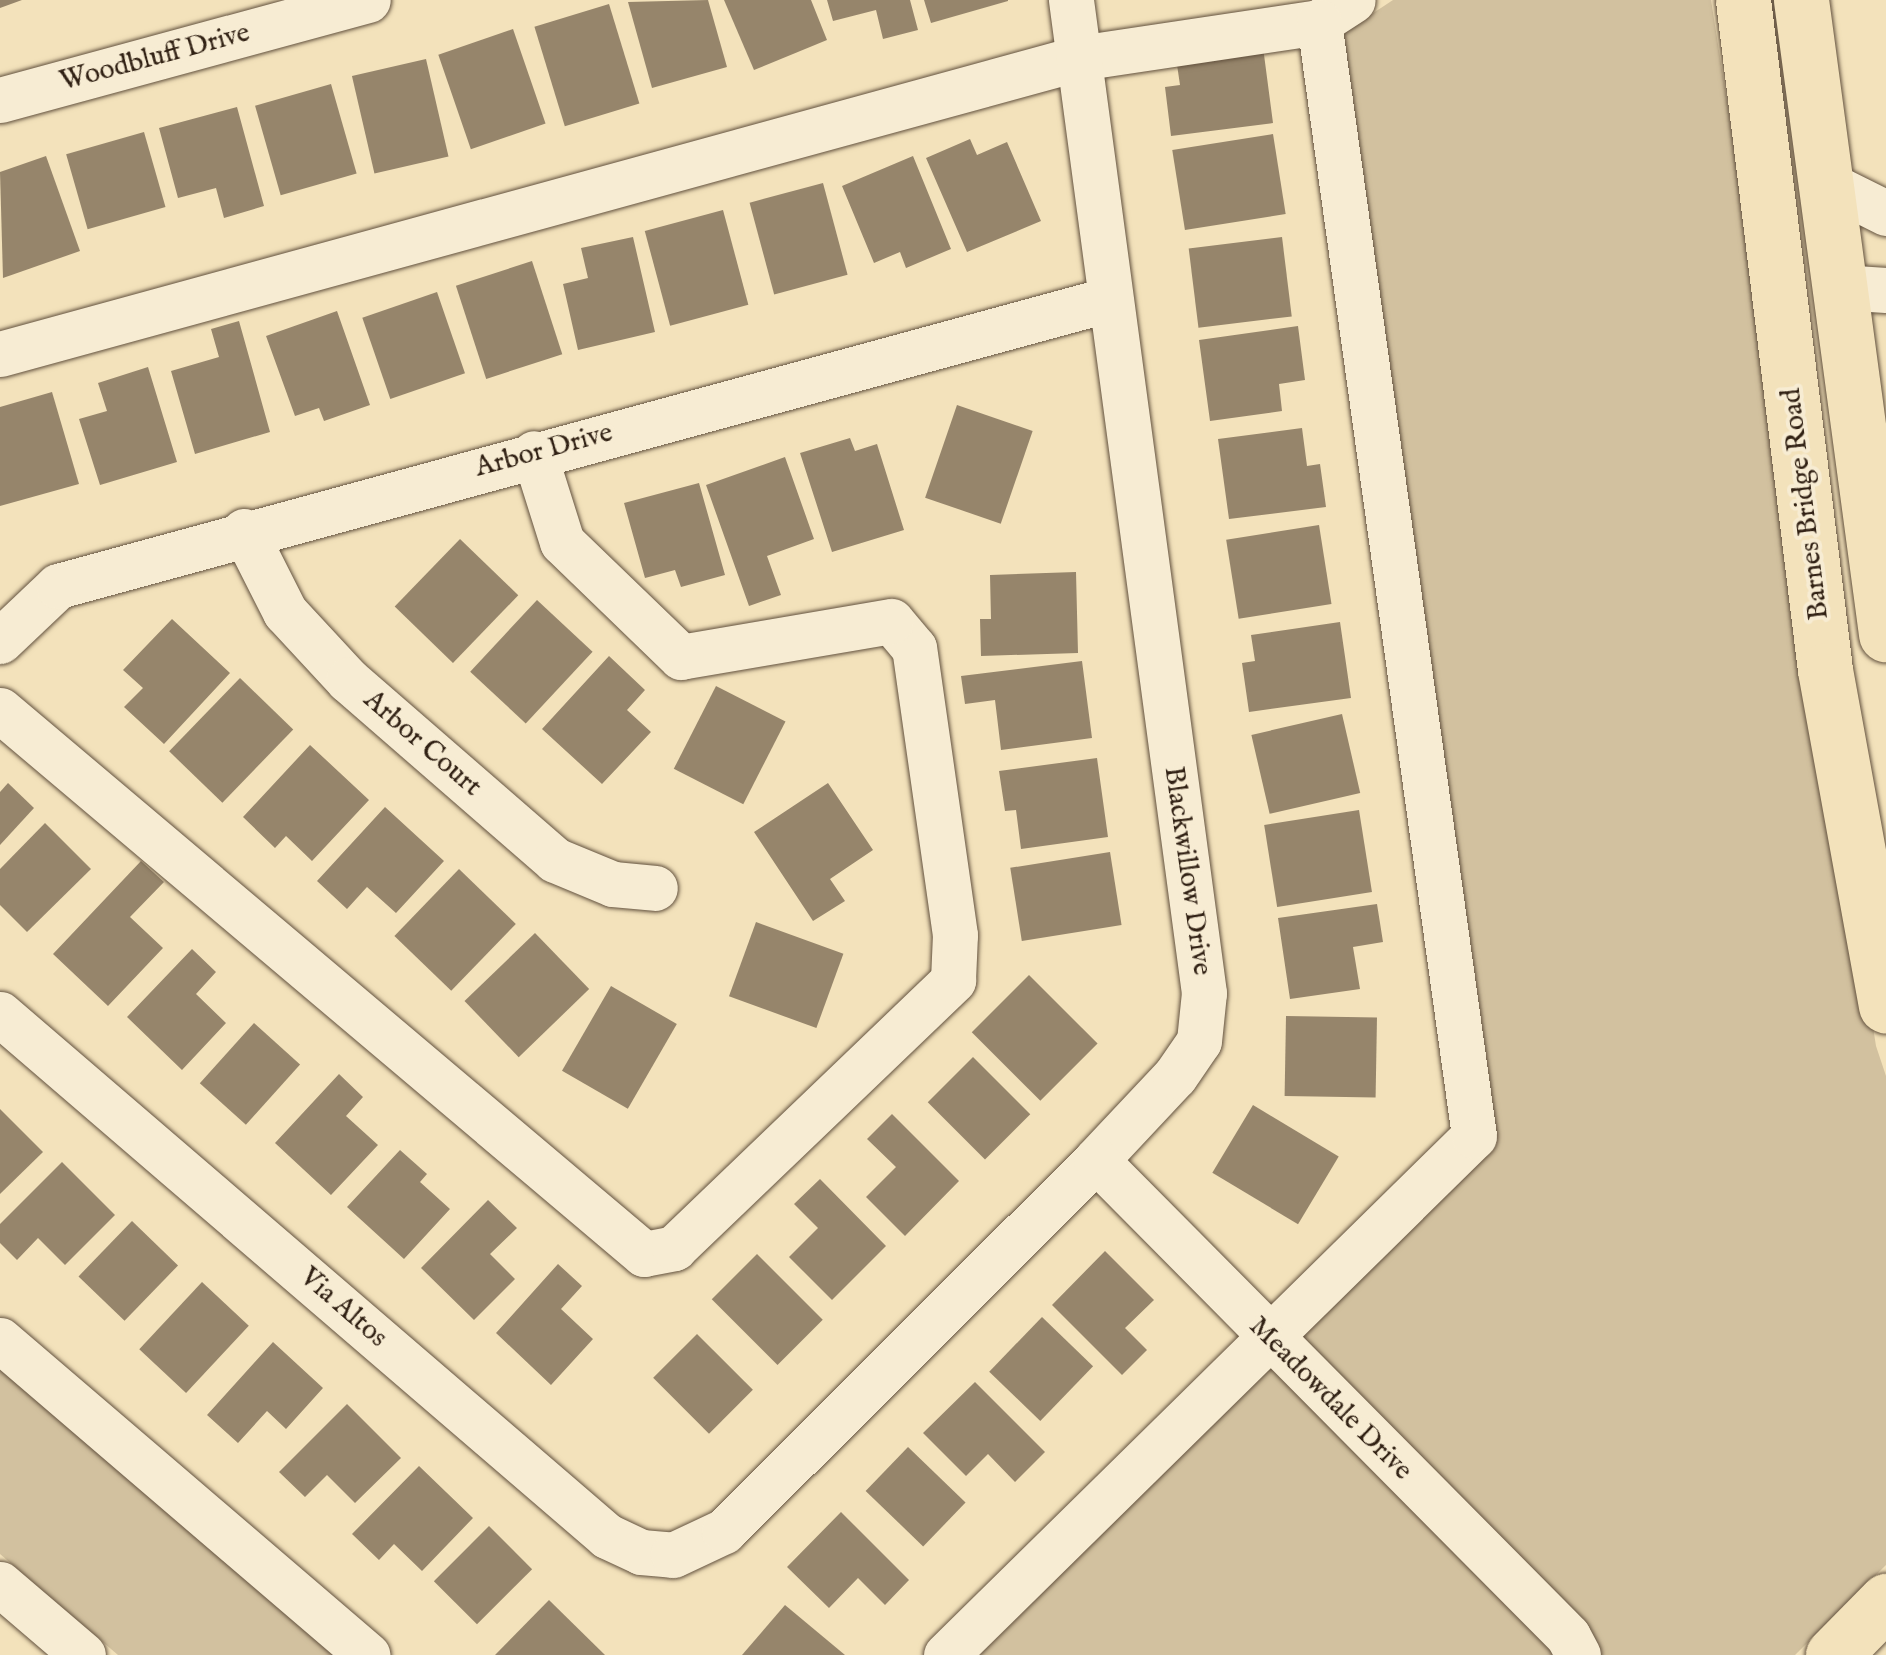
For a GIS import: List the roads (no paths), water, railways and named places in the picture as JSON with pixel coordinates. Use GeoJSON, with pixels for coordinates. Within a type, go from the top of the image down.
{"type":"FeatureCollection","features":[{"type":"Feature","properties":{"kind":"main road","name":"Barnes Bridge Road"},"geometry":{"type":"LineString","coordinates":[[1743,0],[1826,670],[1886,1006]]}},
{"type":"Feature","properties":{"kind":"main road"},"geometry":{"type":"LineString","coordinates":[[1802,0],[1866,196],[1863,288],[1886,634]]}},
{"type":"Feature","properties":{"kind":"main road"},"geometry":{"type":"LineString","coordinates":[[1782,294],[1863,288]]}},
{"type":"Feature","properties":{"kind":"main road"},"geometry":{"type":"LineString","coordinates":[[1833,1655],[1886,1600]]}},
{"type":"Feature","properties":{"kind":"street","name":"Woodbluff Drive"},"geometry":{"type":"LineString","coordinates":[[0,100],[368,0]]}},
{"type":"Feature","properties":{"kind":"street","name":"Blackwillow Drive"},"geometry":{"type":"LineString","coordinates":[[704,1546],[1096,1160],[1175,1076],[1199,1040],[1204,994],[1071,0]]}},
{"type":"Feature","properties":{"kind":"street"},"geometry":{"type":"LineString","coordinates":[[0,354],[1078,58],[1336,11],[1474,1136],[946,1655]]}},
{"type":"Feature","properties":{"kind":"street","name":"Arbor Drive"},"geometry":{"type":"LineString","coordinates":[[0,641],[58,586],[244,531],[1110,299]]}},
{"type":"Feature","properties":{"kind":"street"},"geometry":{"type":"LineString","coordinates":[[0,710],[644,1254],[674,1248],[953,980],[955,935],[914,648],[890,621],[680,657],[562,542],[534,453]]}},
{"type":"Feature","properties":{"kind":"street","name":"Arbor Court"},"geometry":{"type":"LineString","coordinates":[[244,531],[285,612],[348,680],[525,834],[555,860],[613,884],[655,888]]}},
{"type":"Feature","properties":{"kind":"street","name":"Via Altos"},"geometry":{"type":"LineString","coordinates":[[0,1014],[607,1536],[641,1552],[673,1555],[704,1546]]}},
{"type":"Feature","properties":{"kind":"street","name":"Meadowdale Drive"},"geometry":{"type":"LineString","coordinates":[[1096,1160],[1573,1645],[1611,1655]]}},
{"type":"Feature","properties":{"kind":"street"},"geometry":{"type":"LineString","coordinates":[[0,1340],[368,1655]]}},
{"type":"Feature","properties":{"kind":"street"},"geometry":{"type":"LineString","coordinates":[[0,1584],[83,1655]]}}]}
